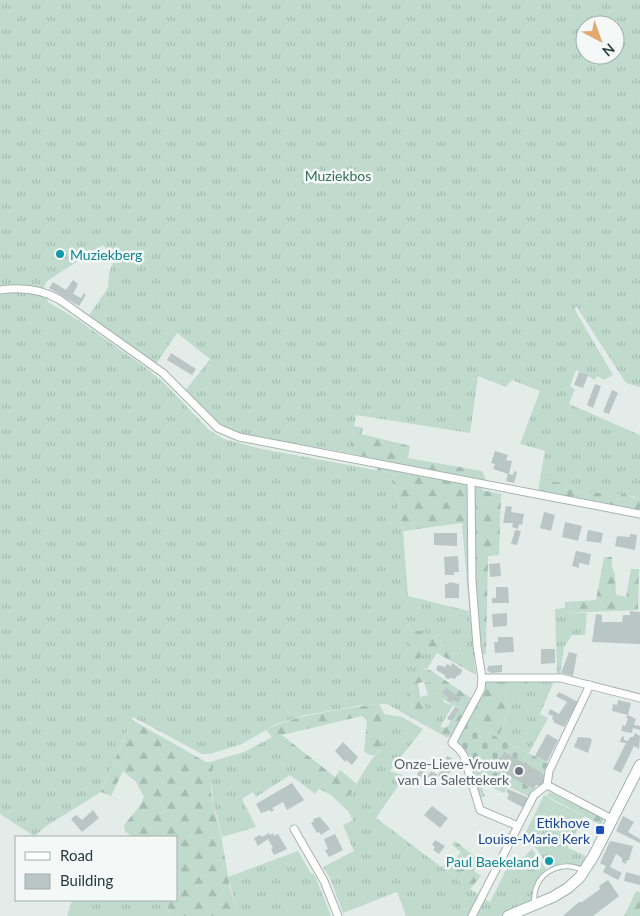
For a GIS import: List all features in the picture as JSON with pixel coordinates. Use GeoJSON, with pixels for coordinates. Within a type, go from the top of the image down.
{"type":"FeatureCollection","features":[{"type":"Feature","properties":{"kind":"main road"},"geometry":{"type":"LineString","coordinates":[[508,916],[565,890],[584,872],[640,765]]}},
{"type":"Feature","properties":{"kind":"street"},"geometry":{"type":"LineString","coordinates":[[0,290],[23,288],[50,294],[60,300],[163,373],[211,422],[226,433],[254,441],[640,514]]}},
{"type":"Feature","properties":{"kind":"street"},"geometry":{"type":"LineString","coordinates":[[471,482],[472,581],[477,646],[482,678],[481,689],[452,743],[464,756],[480,810],[518,826]]}},
{"type":"Feature","properties":{"kind":"street"},"geometry":{"type":"LineString","coordinates":[[482,678],[547,677],[590,684],[640,698]]}},
{"type":"Feature","properties":{"kind":"street"},"geometry":{"type":"LineString","coordinates":[[472,916],[534,795],[547,785],[549,771],[590,684]]}},
{"type":"Feature","properties":{"kind":"street"},"geometry":{"type":"LineString","coordinates":[[547,785],[612,819]]}},
{"type":"Feature","properties":{"kind":"street"},"geometry":{"type":"LineString","coordinates":[[294,829],[324,881],[338,916]]}},
{"type":"Feature","properties":{"kind":"lane"},"geometry":{"type":"LineString","coordinates":[[534,905],[535,889],[542,878],[550,871],[568,865],[584,872]]}},
{"type":"Feature","properties":{"kind":"green space","name":"Muziekbos"},"geometry":{"type":"Polygon","coordinates":[[[0,0],[640,0],[640,387],[626,383],[576,306],[575,310],[613,375],[604,380],[597,376],[595,380],[576,370],[570,386],[575,389],[569,404],[640,435],[640,499],[632,496],[579,492],[563,483],[540,479],[545,451],[520,444],[540,391],[512,380],[506,387],[478,376],[470,433],[356,415],[349,453],[233,431],[210,417],[185,391],[210,359],[177,333],[156,364],[89,315],[108,288],[109,273],[115,258],[103,245],[47,281],[44,286],[48,302],[78,320],[145,367],[163,382],[209,430],[224,439],[262,449],[392,473],[403,531],[408,596],[469,611],[475,667],[457,654],[428,648],[437,653],[427,669],[423,668],[411,676],[412,718],[387,704],[363,705],[306,715],[276,724],[242,744],[210,754],[202,754],[133,717],[101,792],[48,825],[34,836],[0,814],[0,0]]]}},
{"type":"Feature","properties":{"kind":"green space"},"geometry":{"type":"Polygon","coordinates":[[[354,426],[363,428],[361,434],[410,446],[408,458],[482,471],[486,480],[482,490],[501,494],[499,555],[488,556],[486,654],[473,655],[462,523],[403,531],[392,473],[377,470],[380,460],[349,453],[354,426]]]}},
{"type":"Feature","properties":{"kind":"green space"},"geometry":{"type":"Polygon","coordinates":[[[540,479],[563,483],[579,492],[621,494],[640,499],[640,512],[538,491],[540,479]]]}},
{"type":"Feature","properties":{"kind":"green space"},"geometry":{"type":"Polygon","coordinates":[[[604,557],[612,557],[616,595],[626,597],[631,569],[639,569],[638,610],[564,613],[565,602],[596,600],[604,557]]]}},
{"type":"Feature","properties":{"kind":"green space"},"geometry":{"type":"Polygon","coordinates":[[[565,608],[565,613],[587,613],[585,635],[572,635],[564,647],[560,675],[557,674],[555,609],[565,608]]]}},
{"type":"Feature","properties":{"kind":"green space"},"geometry":{"type":"Polygon","coordinates":[[[410,631],[420,631],[437,637],[475,667],[476,675],[428,648],[418,661],[411,658],[410,631]]]}},
{"type":"Feature","properties":{"kind":"green space"},"geometry":{"type":"Polygon","coordinates":[[[420,668],[430,670],[471,698],[451,737],[446,737],[412,718],[411,676],[420,668]],[[429,681],[418,683],[421,703],[428,711],[425,723],[444,728],[448,726],[458,708],[441,698],[429,681]]]}},
{"type":"Feature","properties":{"kind":"green space"},"geometry":{"type":"Polygon","coordinates":[[[429,681],[445,703],[453,705],[440,727],[425,723],[420,697],[428,695],[424,682],[429,681]]]}},
{"type":"Feature","properties":{"kind":"green space"},"geometry":{"type":"Polygon","coordinates":[[[528,681],[554,681],[540,714],[548,718],[529,753],[498,738],[509,711],[505,698],[507,685],[527,686],[528,681]]]}},
{"type":"Feature","properties":{"kind":"green space"},"geometry":{"type":"Polygon","coordinates":[[[528,681],[527,686],[507,686],[505,698],[509,711],[498,738],[467,722],[486,682],[528,681]]]}},
{"type":"Feature","properties":{"kind":"green space"},"geometry":{"type":"Polygon","coordinates":[[[379,704],[386,721],[381,745],[374,755],[369,755],[364,751],[367,721],[362,716],[282,735],[335,777],[340,770],[357,784],[347,799],[338,795],[331,795],[319,789],[326,778],[272,737],[266,730],[300,717],[379,704]]]}},
{"type":"Feature","properties":{"kind":"green space"},"geometry":{"type":"Polygon","coordinates":[[[384,714],[402,717],[423,729],[390,771],[405,776],[376,818],[480,896],[468,916],[406,916],[397,892],[343,913],[330,878],[323,867],[354,851],[343,825],[353,820],[349,812],[331,795],[348,798],[367,766],[379,752],[386,718],[384,714]]]}},
{"type":"Feature","properties":{"kind":"green space"},"geometry":{"type":"Polygon","coordinates":[[[132,720],[206,762],[210,762],[213,765],[211,792],[230,888],[236,908],[235,916],[171,916],[165,901],[178,901],[178,836],[131,836],[125,831],[124,825],[139,807],[144,797],[136,782],[123,771],[111,796],[101,792],[132,720]]]}},
{"type":"Feature","properties":{"kind":"green space"},"geometry":{"type":"Polygon","coordinates":[[[467,722],[548,763],[543,773],[504,753],[498,758],[495,769],[534,789],[530,797],[471,769],[467,753],[459,745],[458,738],[467,722]]]}},
{"type":"Feature","properties":{"kind":"green space"},"geometry":{"type":"Polygon","coordinates":[[[272,737],[327,778],[315,794],[290,775],[256,797],[253,792],[242,799],[256,827],[222,837],[213,804],[210,762],[244,752],[272,737]]]}},
{"type":"Feature","properties":{"kind":"green space"},"geometry":{"type":"Polygon","coordinates":[[[471,769],[508,786],[504,793],[487,785],[481,785],[485,796],[478,799],[471,769]]]}},
{"type":"Feature","properties":{"kind":"green space"},"geometry":{"type":"Polygon","coordinates":[[[549,792],[604,819],[601,825],[547,796],[549,792]]]}},
{"type":"Feature","properties":{"kind":"green space"},"geometry":{"type":"Polygon","coordinates":[[[544,795],[556,802],[535,847],[525,834],[544,795]]]}},
{"type":"Feature","properties":{"kind":"green space"},"geometry":{"type":"Polygon","coordinates":[[[556,802],[584,816],[568,848],[586,856],[581,867],[566,863],[549,867],[535,847],[556,802]]]}},
{"type":"Feature","properties":{"kind":"green space"},"geometry":{"type":"Polygon","coordinates":[[[455,841],[482,862],[474,871],[481,876],[470,889],[442,867],[446,862],[451,865],[461,852],[452,845],[455,841]]]}},
{"type":"Feature","properties":{"kind":"green space"},"geometry":{"type":"Polygon","coordinates":[[[532,849],[546,869],[538,880],[534,902],[500,916],[474,916],[483,898],[490,902],[509,864],[525,856],[532,849]]]}},
{"type":"Feature","properties":{"kind":"green space"},"geometry":{"type":"Polygon","coordinates":[[[298,851],[310,872],[315,876],[331,916],[235,916],[236,908],[228,877],[298,851]]]}},
{"type":"Feature","properties":{"kind":"green space"},"geometry":{"type":"Polygon","coordinates":[[[636,891],[640,892],[640,916],[624,916],[636,891]]]}},
{"type":"Feature","properties":{"kind":"green space"},"geometry":{"type":"Polygon","coordinates":[[[72,901],[165,901],[171,916],[67,916],[72,901]]]}},
{"type":"Feature","properties":{"kind":"building"},"geometry":{"type":"Polygon","coordinates":[[[73,280],[78,284],[73,294],[81,298],[84,293],[86,295],[79,306],[49,288],[53,282],[66,290],[73,280]]]}},
{"type":"Feature","properties":{"kind":"building"},"geometry":{"type":"Polygon","coordinates":[[[171,353],[196,369],[192,375],[167,360],[171,353]]]}},
{"type":"Feature","properties":{"kind":"building"},"geometry":{"type":"Polygon","coordinates":[[[579,372],[588,375],[583,388],[574,385],[579,372]]]}},
{"type":"Feature","properties":{"kind":"building"},"geometry":{"type":"Polygon","coordinates":[[[595,384],[601,386],[593,408],[587,405],[595,384]]]}},
{"type":"Feature","properties":{"kind":"building"},"geometry":{"type":"Polygon","coordinates":[[[612,390],[618,393],[609,414],[603,412],[612,390]]]}},
{"type":"Feature","properties":{"kind":"building"},"geometry":{"type":"Polygon","coordinates":[[[495,451],[508,455],[506,460],[512,461],[509,474],[513,475],[514,471],[517,472],[514,483],[506,481],[508,474],[493,469],[495,464],[491,463],[495,451]]]}},
{"type":"Feature","properties":{"kind":"building"},"geometry":{"type":"Polygon","coordinates":[[[506,506],[512,507],[511,512],[524,514],[522,525],[519,524],[518,529],[512,527],[513,523],[503,523],[506,506]]]}},
{"type":"Feature","properties":{"kind":"building"},"geometry":{"type":"Polygon","coordinates":[[[544,512],[555,515],[551,531],[540,528],[544,512]]]}},
{"type":"Feature","properties":{"kind":"building"},"geometry":{"type":"Polygon","coordinates":[[[565,522],[582,526],[578,541],[562,537],[565,522]]]}},
{"type":"Feature","properties":{"kind":"building"},"geometry":{"type":"Polygon","coordinates":[[[515,530],[521,531],[517,545],[511,544],[515,530]]]}},
{"type":"Feature","properties":{"kind":"building"},"geometry":{"type":"Polygon","coordinates":[[[588,530],[603,533],[601,543],[586,541],[588,530]]]}},
{"type":"Feature","properties":{"kind":"building"},"geometry":{"type":"Polygon","coordinates":[[[434,533],[457,533],[457,546],[434,545],[434,533]]]}},
{"type":"Feature","properties":{"kind":"building"},"geometry":{"type":"Polygon","coordinates":[[[630,534],[637,535],[635,550],[615,546],[617,536],[630,537],[630,534]]]}},
{"type":"Feature","properties":{"kind":"building"},"geometry":{"type":"Polygon","coordinates":[[[576,551],[591,554],[589,565],[579,563],[579,568],[572,566],[576,551]]]}},
{"type":"Feature","properties":{"kind":"building"},"geometry":{"type":"Polygon","coordinates":[[[458,556],[459,572],[454,572],[454,575],[445,575],[444,557],[458,556]]]}},
{"type":"Feature","properties":{"kind":"building"},"geometry":{"type":"Polygon","coordinates":[[[500,563],[501,576],[490,577],[489,564],[500,563]]]}},
{"type":"Feature","properties":{"kind":"building"},"geometry":{"type":"Polygon","coordinates":[[[449,582],[459,584],[459,598],[445,598],[445,584],[449,582]]]}},
{"type":"Feature","properties":{"kind":"building"},"geometry":{"type":"Polygon","coordinates":[[[496,587],[508,587],[509,603],[492,603],[492,598],[496,598],[496,587]]]}},
{"type":"Feature","properties":{"kind":"building"},"geometry":{"type":"Polygon","coordinates":[[[630,611],[640,612],[640,644],[592,642],[596,614],[602,615],[602,622],[622,622],[623,615],[630,615],[630,611]]]}},
{"type":"Feature","properties":{"kind":"building"},"geometry":{"type":"Polygon","coordinates":[[[507,613],[507,626],[493,627],[492,614],[507,613]]]}},
{"type":"Feature","properties":{"kind":"building"},"geometry":{"type":"Polygon","coordinates":[[[498,637],[513,637],[514,652],[495,653],[494,642],[498,642],[498,637]]]}},
{"type":"Feature","properties":{"kind":"building"},"geometry":{"type":"Polygon","coordinates":[[[541,649],[555,649],[555,663],[541,664],[541,649]]]}},
{"type":"Feature","properties":{"kind":"building"},"geometry":{"type":"Polygon","coordinates":[[[569,652],[577,654],[573,676],[561,673],[569,652]]]}},
{"type":"Feature","properties":{"kind":"building"},"geometry":{"type":"Polygon","coordinates":[[[452,663],[462,670],[461,674],[455,679],[448,679],[436,670],[438,665],[445,667],[447,664],[451,666],[452,663]]]}},
{"type":"Feature","properties":{"kind":"building"},"geometry":{"type":"Polygon","coordinates":[[[502,665],[502,672],[491,673],[487,670],[488,666],[502,665]]]}},
{"type":"Feature","properties":{"kind":"building"},"geometry":{"type":"Polygon","coordinates":[[[446,688],[461,698],[458,703],[453,700],[451,702],[447,700],[448,697],[442,693],[446,688]]]}},
{"type":"Feature","properties":{"kind":"building"},"geometry":{"type":"Polygon","coordinates":[[[559,692],[578,702],[564,727],[553,722],[553,716],[548,714],[550,709],[559,714],[567,702],[556,696],[559,692]]]}},
{"type":"Feature","properties":{"kind":"building"},"geometry":{"type":"Polygon","coordinates":[[[618,700],[631,703],[628,715],[612,711],[613,704],[617,705],[618,700]]]}},
{"type":"Feature","properties":{"kind":"building"},"geometry":{"type":"Polygon","coordinates":[[[455,707],[459,709],[452,721],[447,719],[455,707]]]}},
{"type":"Feature","properties":{"kind":"building"},"geometry":{"type":"Polygon","coordinates":[[[628,715],[636,719],[634,725],[640,726],[640,730],[633,728],[632,733],[621,731],[623,725],[625,726],[628,715]]]}},
{"type":"Feature","properties":{"kind":"building"},"geometry":{"type":"Polygon","coordinates":[[[635,733],[640,736],[639,749],[634,746],[621,773],[613,769],[626,743],[620,742],[622,736],[624,740],[628,741],[635,733]]]}},
{"type":"Feature","properties":{"kind":"building"},"geometry":{"type":"Polygon","coordinates":[[[547,734],[558,740],[547,762],[535,756],[547,734]]]}},
{"type":"Feature","properties":{"kind":"building"},"geometry":{"type":"Polygon","coordinates":[[[578,737],[590,738],[592,740],[588,753],[574,747],[578,737]]]}},
{"type":"Feature","properties":{"kind":"building"},"geometry":{"type":"Polygon","coordinates":[[[343,742],[358,757],[352,765],[346,760],[345,762],[335,751],[343,742]]]}},
{"type":"Feature","properties":{"kind":"building","name":"Onze-Lieve-Vrouw van La Salettekerk"},"geometry":{"type":"Polygon","coordinates":[[[504,752],[543,773],[545,776],[542,786],[536,785],[534,789],[495,769],[496,761],[504,752]]]}},
{"type":"Feature","properties":{"kind":"building"},"geometry":{"type":"Polygon","coordinates":[[[447,756],[452,758],[449,765],[452,767],[446,780],[438,776],[447,756]]]}},
{"type":"Feature","properties":{"kind":"building"},"geometry":{"type":"Polygon","coordinates":[[[419,770],[430,774],[431,771],[437,774],[435,782],[417,775],[419,770]]]}},
{"type":"Feature","properties":{"kind":"building"},"geometry":{"type":"Polygon","coordinates":[[[292,783],[304,800],[287,810],[283,802],[272,808],[274,810],[271,812],[270,810],[261,813],[256,804],[292,783]]]}},
{"type":"Feature","properties":{"kind":"building"},"geometry":{"type":"Polygon","coordinates":[[[508,789],[529,798],[524,808],[507,799],[509,794],[506,792],[508,789]]]}},
{"type":"Feature","properties":{"kind":"building"},"geometry":{"type":"Polygon","coordinates":[[[432,806],[448,818],[440,828],[424,815],[432,806]]]}},
{"type":"Feature","properties":{"kind":"building"},"geometry":{"type":"Polygon","coordinates":[[[93,810],[99,818],[82,832],[71,819],[76,815],[82,820],[93,810]]]}},
{"type":"Feature","properties":{"kind":"building"},"geometry":{"type":"Polygon","coordinates":[[[623,816],[634,822],[628,832],[640,839],[640,843],[616,831],[623,816]]]}},
{"type":"Feature","properties":{"kind":"building"},"geometry":{"type":"Polygon","coordinates":[[[320,817],[330,829],[321,835],[319,832],[317,833],[311,823],[314,821],[313,819],[320,817]]]}},
{"type":"Feature","properties":{"kind":"building"},"geometry":{"type":"Polygon","coordinates":[[[269,833],[270,835],[273,833],[274,836],[278,834],[287,849],[274,855],[271,849],[273,848],[268,839],[258,846],[254,838],[260,835],[262,837],[269,833]]]}},
{"type":"Feature","properties":{"kind":"building"},"geometry":{"type":"Polygon","coordinates":[[[335,834],[343,850],[329,857],[325,850],[328,849],[324,839],[335,834]]]}},
{"type":"Feature","properties":{"kind":"building"},"geometry":{"type":"Polygon","coordinates":[[[435,840],[445,846],[439,854],[433,850],[435,847],[432,845],[435,840]]]}},
{"type":"Feature","properties":{"kind":"building"},"geometry":{"type":"Polygon","coordinates":[[[610,841],[633,846],[626,864],[616,854],[610,867],[622,873],[618,880],[603,872],[606,866],[600,863],[610,841]]]}},
{"type":"Feature","properties":{"kind":"building"},"geometry":{"type":"Polygon","coordinates":[[[626,872],[640,876],[640,885],[624,881],[626,872]]]}},
{"type":"Feature","properties":{"kind":"building"},"geometry":{"type":"Polygon","coordinates":[[[608,880],[619,896],[593,916],[563,916],[579,902],[582,902],[600,889],[599,886],[608,880]]]}},
{"type":"Feature","properties":{"kind":"place","name":"Muziekberg"},"geometry":{"type":"Point","coordinates":[60,254]}},
{"type":"Feature","properties":{"kind":"place","name":"Onze-Lieve-Vrouw van La Salettekerk"},"geometry":{"type":"Point","coordinates":[519,771]}},
{"type":"Feature","properties":{"kind":"place","name":"Etikhove Louise-Marie Kerk"},"geometry":{"type":"Point","coordinates":[600,830]}},
{"type":"Feature","properties":{"kind":"place","name":"Paul Baekeland"},"geometry":{"type":"Point","coordinates":[549,861]}}]}
